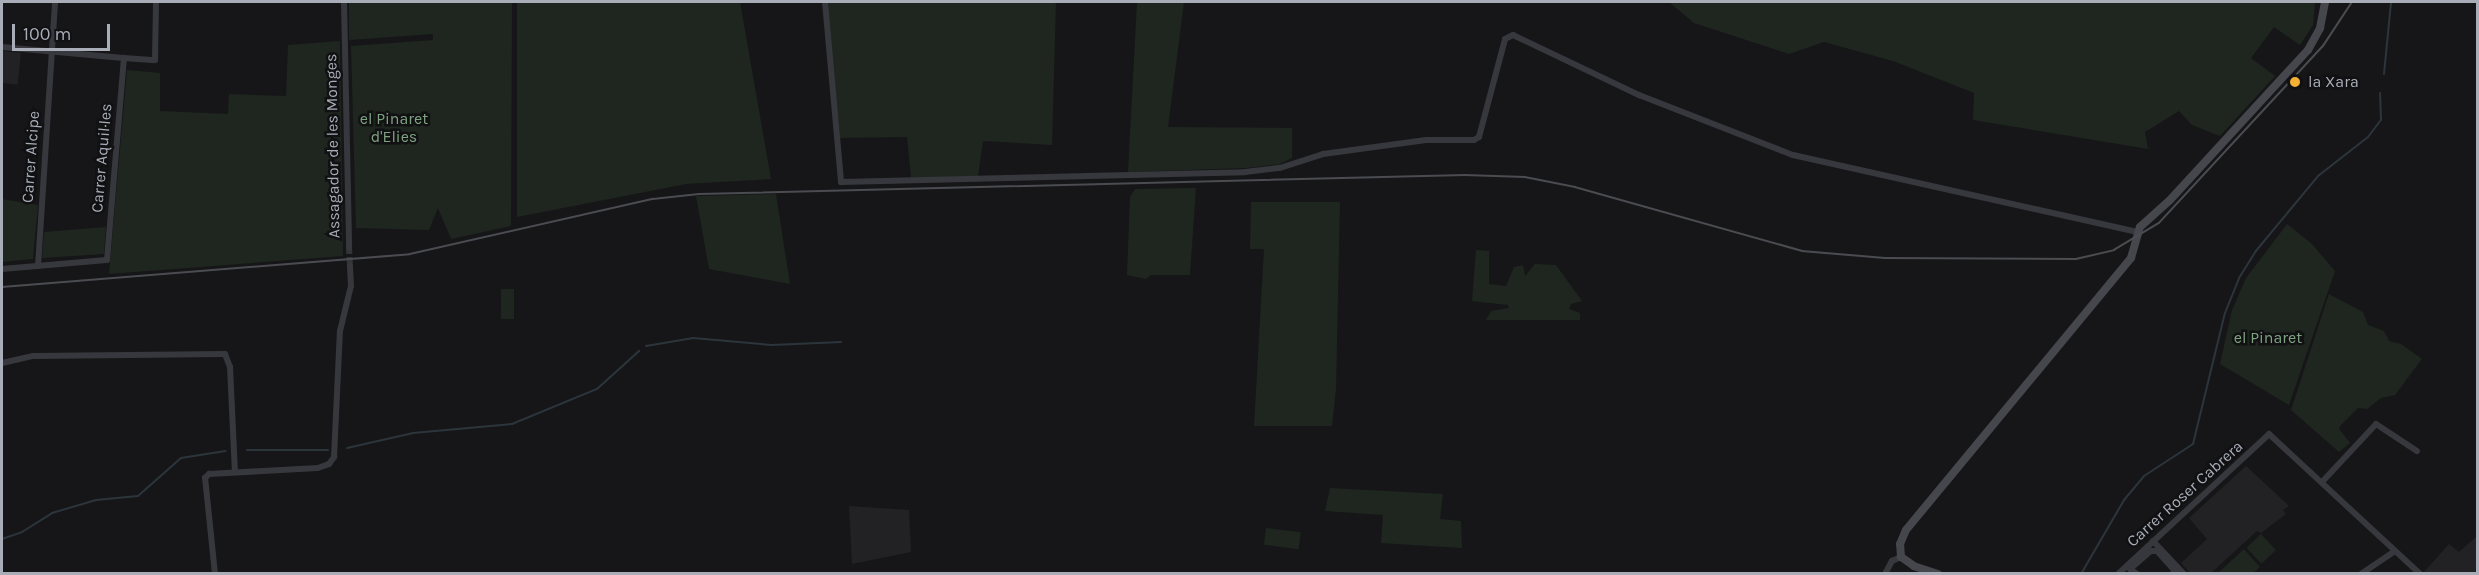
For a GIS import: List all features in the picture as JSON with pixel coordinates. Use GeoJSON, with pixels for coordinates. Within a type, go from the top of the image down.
{"type":"FeatureCollection","features":[{"type":"Feature","properties":{"kind":"main road"},"geometry":{"type":"LineString","coordinates":[[1938,573],[1914,566],[1901,557],[1901,540],[1917,515],[2132,257],[2138,232],[2302,57],[2317,35],[2325,2]]}},
{"type":"Feature","properties":{"kind":"street","name":"Carrer Alcipe"},"geometry":{"type":"LineString","coordinates":[[38,266],[55,2]]}},
{"type":"Feature","properties":{"kind":"street"},"geometry":{"type":"LineString","coordinates":[[2,47],[155,60],[156,2]]}},
{"type":"Feature","properties":{"kind":"street","name":"Assagador de les Monges"},"geometry":{"type":"LineString","coordinates":[[344,2],[349,248]]}},
{"type":"Feature","properties":{"kind":"street"},"geometry":{"type":"LineString","coordinates":[[825,2],[841,182],[1245,172],[1280,168],[1323,154],[1426,141],[1474,140],[1479,136],[1505,39],[1513,35],[1649,99],[1793,155],[2138,232]]}},
{"type":"Feature","properties":{"kind":"street","name":"Carrer Aquil·les"},"geometry":{"type":"LineString","coordinates":[[38,266],[107,260],[124,58]]}},
{"type":"Feature","properties":{"kind":"street"},"geometry":{"type":"LineString","coordinates":[[215,573],[205,478],[235,472],[318,468],[333,460],[340,331],[351,286],[350,265]]}},
{"type":"Feature","properties":{"kind":"street"},"geometry":{"type":"LineString","coordinates":[[2,269],[38,266]]}},
{"type":"Feature","properties":{"kind":"street"},"geometry":{"type":"LineString","coordinates":[[2,363],[33,356],[225,354],[230,367],[235,472]]}},
{"type":"Feature","properties":{"kind":"street"},"geometry":{"type":"LineString","coordinates":[[2417,451],[2376,424],[2322,482],[2420,573]]}},
{"type":"Feature","properties":{"kind":"street","name":"Carrer Roser Cabrera"},"geometry":{"type":"LineString","coordinates":[[2118,573],[2269,434],[2322,482]]}},
{"type":"Feature","properties":{"kind":"street"},"geometry":{"type":"LineString","coordinates":[[2153,541],[2184,573]]}},
{"type":"Feature","properties":{"kind":"street"},"geometry":{"type":"LineString","coordinates":[[2137,573],[2130,569],[2151,551],[2157,551],[2175,571],[2172,573]]}},
{"type":"Feature","properties":{"kind":"street"},"geometry":{"type":"LineString","coordinates":[[2361,573],[2395,551]]}},
{"type":"Feature","properties":{"kind":"street"},"geometry":{"type":"LineString","coordinates":[[1885,573],[1892,561],[1901,557]]}},
{"type":"Feature","properties":{"kind":"shaded area"},"geometry":{"type":"Polygon","coordinates":[[[3,51],[21,53],[18,85],[2,83],[3,51]]]}},
{"type":"Feature","properties":{"kind":"shaded area"},"geometry":{"type":"Polygon","coordinates":[[[2246,466],[2289,506],[2283,510],[2286,514],[2261,533],[2257,531],[2211,573],[2190,573],[2181,563],[2207,539],[2189,518],[2246,466]]]}},
{"type":"Feature","properties":{"kind":"shaded area"},"geometry":{"type":"Polygon","coordinates":[[[849,506],[909,510],[911,552],[852,564],[849,506]]]}},
{"type":"Feature","properties":{"kind":"shaded area"},"geometry":{"type":"Polygon","coordinates":[[[2477,536],[2477,573],[2424,572],[2449,544],[2459,552],[2477,536]]]}},
{"type":"Feature","properties":{"kind":"green space","name":"el Pinaret d'Elies"},"geometry":{"type":"Polygon","coordinates":[[[349,2],[512,2],[511,226],[451,239],[438,208],[429,230],[356,228],[351,46],[433,40],[433,34],[349,40],[349,2]]]}},
{"type":"Feature","properties":{"kind":"green space"},"geometry":{"type":"Polygon","coordinates":[[[517,2],[740,2],[771,179],[686,184],[517,217],[517,2]]]}},
{"type":"Feature","properties":{"kind":"green space"},"geometry":{"type":"Polygon","coordinates":[[[827,2],[1056,2],[1052,145],[983,141],[978,176],[911,178],[907,137],[840,138],[827,2]]]}},
{"type":"Feature","properties":{"kind":"green space"},"geometry":{"type":"Polygon","coordinates":[[[1137,2],[1184,2],[1168,127],[1292,128],[1292,158],[1280,164],[1247,168],[1128,172],[1137,2]]]}},
{"type":"Feature","properties":{"kind":"green space"},"geometry":{"type":"Polygon","coordinates":[[[1669,2],[2315,2],[2313,25],[2300,45],[2274,27],[2251,58],[2275,76],[2220,136],[2192,125],[2179,111],[2145,132],[2148,149],[1973,120],[1974,93],[1893,61],[1824,42],[1789,54],[1694,23],[1669,2]]]}},
{"type":"Feature","properties":{"kind":"green space"},"geometry":{"type":"Polygon","coordinates":[[[340,41],[343,256],[109,274],[127,70],[160,73],[160,111],[228,114],[229,94],[286,96],[288,45],[340,41]]]}},
{"type":"Feature","properties":{"kind":"green space"},"geometry":{"type":"Polygon","coordinates":[[[1196,188],[1190,275],[1151,275],[1146,279],[1127,275],[1130,197],[1135,189],[1196,188]]]}},
{"type":"Feature","properties":{"kind":"green space"},"geometry":{"type":"Polygon","coordinates":[[[776,194],[790,284],[709,269],[696,196],[776,194]]]}},
{"type":"Feature","properties":{"kind":"green space"},"geometry":{"type":"Polygon","coordinates":[[[2,199],[38,205],[33,259],[2,262],[2,199]]]}},
{"type":"Feature","properties":{"kind":"green space"},"geometry":{"type":"Polygon","coordinates":[[[1251,202],[1340,202],[1336,389],[1332,426],[1254,426],[1264,249],[1250,249],[1251,202]]]}},
{"type":"Feature","properties":{"kind":"green space","name":"el Pinaret"},"geometry":{"type":"Polygon","coordinates":[[[2287,224],[2312,244],[2335,271],[2289,405],[2220,364],[2232,310],[2246,278],[2287,224]]]}},
{"type":"Feature","properties":{"kind":"green space"},"geometry":{"type":"Polygon","coordinates":[[[106,227],[104,254],[42,258],[44,232],[106,227]]]}},
{"type":"Feature","properties":{"kind":"green space"},"geometry":{"type":"Polygon","coordinates":[[[1476,250],[1489,251],[1489,284],[1506,286],[1514,267],[1523,265],[1525,276],[1535,264],[1556,265],[1582,301],[1571,304],[1569,309],[1580,313],[1580,320],[1486,320],[1491,311],[1509,308],[1508,305],[1472,301],[1476,250]]]}},
{"type":"Feature","properties":{"kind":"green space"},"geometry":{"type":"Polygon","coordinates":[[[501,289],[514,289],[514,319],[501,319],[501,289]]]}},
{"type":"Feature","properties":{"kind":"green space"},"geometry":{"type":"Polygon","coordinates":[[[2329,294],[2363,312],[2368,325],[2384,331],[2389,341],[2401,344],[2422,359],[2395,395],[2381,398],[2367,409],[2358,408],[2341,425],[2339,429],[2350,443],[2339,452],[2291,410],[2329,294]]]}},
{"type":"Feature","properties":{"kind":"green space"},"geometry":{"type":"Polygon","coordinates":[[[1330,488],[1443,494],[1440,519],[1461,521],[1462,548],[1381,543],[1383,515],[1325,511],[1330,488]]]}},
{"type":"Feature","properties":{"kind":"green space"},"geometry":{"type":"Polygon","coordinates":[[[1266,528],[1301,532],[1299,549],[1264,545],[1266,528]]]}},
{"type":"Feature","properties":{"kind":"green space"},"geometry":{"type":"Polygon","coordinates":[[[2261,534],[2276,550],[2261,564],[2246,548],[2261,534]]]}},
{"type":"Feature","properties":{"kind":"green space"},"geometry":{"type":"Polygon","coordinates":[[[2244,549],[2260,567],[2253,573],[2218,573],[2244,549]]]}},
{"type":"Feature","properties":{"kind":"waterway"},"geometry":{"type":"LineString","coordinates":[[2384,74],[2391,2]]}},
{"type":"Feature","properties":{"kind":"waterway"},"geometry":{"type":"LineString","coordinates":[[2081,574],[2124,500],[2144,476],[2193,444],[2225,313],[2239,278],[2255,252],[2318,176],[2368,137],[2381,120],[2380,93]]}},
{"type":"Feature","properties":{"kind":"waterway"},"geometry":{"type":"LineString","coordinates":[[646,346],[693,338],[772,345],[841,342]]}},
{"type":"Feature","properties":{"kind":"waterway"},"geometry":{"type":"LineString","coordinates":[[347,448],[413,433],[512,424],[597,389],[639,351]]}},
{"type":"Feature","properties":{"kind":"waterway"},"geometry":{"type":"LineString","coordinates":[[247,450],[328,450]]}},
{"type":"Feature","properties":{"kind":"waterway"},"geometry":{"type":"LineString","coordinates":[[2,539],[22,532],[52,513],[96,500],[138,496],[181,458],[225,451]]}},
{"type":"Feature","properties":{"kind":"tunnel"},"geometry":{"type":"LineString","coordinates":[[349,248],[350,265]]}},
{"type":"Feature","properties":{"kind":"tram line"},"geometry":{"type":"LineString","coordinates":[[2,287],[410,254],[653,199],[699,194],[1465,175],[1525,177],[1575,187],[1802,251],[1885,258],[2076,259],[2114,250],[2159,223],[2323,46],[2352,2]]}},
{"type":"Feature","properties":{"kind":"place","name":"la Xara"},"geometry":{"type":"Point","coordinates":[2295,82]}}]}
